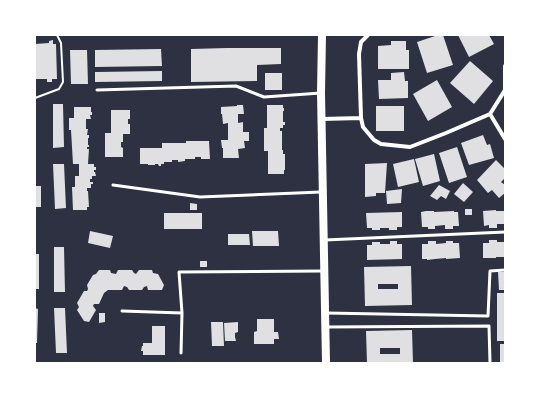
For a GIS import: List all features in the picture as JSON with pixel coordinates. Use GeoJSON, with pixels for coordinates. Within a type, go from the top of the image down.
{"type":"FeatureCollection","features":[{"type":"Feature","properties":{"kind":"main road"},"geometry":{"type":"LineString","coordinates":[[322,35],[321,93],[326,363]]}},
{"type":"Feature","properties":{"kind":"street"},"geometry":{"type":"LineString","coordinates":[[368,35],[361,42],[359,54],[361,118],[363,127],[374,140],[381,144],[410,147],[490,114],[505,90],[505,66]]}},
{"type":"Feature","properties":{"kind":"street"},"geometry":{"type":"LineString","coordinates":[[490,114],[505,139]]}},
{"type":"Feature","properties":{"kind":"street"},"geometry":{"type":"LineString","coordinates":[[322,119],[361,118]]}},
{"type":"Feature","properties":{"kind":"lane"},"geometry":{"type":"LineString","coordinates":[[97,90],[236,86],[264,97],[321,93]]}},
{"type":"Feature","properties":{"kind":"lane"},"geometry":{"type":"LineString","coordinates":[[113,185],[200,197],[323,192]]}},
{"type":"Feature","properties":{"kind":"lane"},"geometry":{"type":"LineString","coordinates":[[324,240],[505,232]]}},
{"type":"Feature","properties":{"kind":"lane"},"geometry":{"type":"LineString","coordinates":[[325,313],[488,316],[490,271],[505,270]]}},
{"type":"Feature","properties":{"kind":"lane"},"geometry":{"type":"LineString","coordinates":[[181,353],[182,313],[179,272],[324,271]]}},
{"type":"Feature","properties":{"kind":"lane"},"geometry":{"type":"LineString","coordinates":[[122,310],[182,313]]}},
{"type":"Feature","properties":{"kind":"lane"},"geometry":{"type":"LineString","coordinates":[[326,327],[489,326],[490,363]]}},
{"type":"Feature","properties":{"kind":"path"},"geometry":{"type":"LineString","coordinates":[[35,98],[59,89],[63,82],[61,44],[57,35]]}},
{"type":"Feature","properties":{"kind":"building"},"geometry":{"type":"Polygon","coordinates":[[[438,35],[443,35],[453,65],[427,73],[417,42],[438,35]]]}},
{"type":"Feature","properties":{"kind":"building"},"geometry":{"type":"Polygon","coordinates":[[[458,35],[489,35],[494,44],[469,57],[458,35]]]}},
{"type":"Feature","properties":{"kind":"building"},"geometry":{"type":"Polygon","coordinates":[[[53,40],[53,44],[56,44],[57,79],[52,79],[52,82],[47,82],[47,79],[35,79],[35,44],[49,43],[49,41],[53,40]]]}},
{"type":"Feature","properties":{"kind":"building"},"geometry":{"type":"Polygon","coordinates":[[[391,41],[406,41],[406,50],[409,50],[409,69],[378,69],[378,46],[391,45],[391,41]]]}},
{"type":"Feature","properties":{"kind":"building"},"geometry":{"type":"Polygon","coordinates":[[[281,48],[281,64],[257,65],[257,81],[191,82],[191,49],[281,48]]]}},
{"type":"Feature","properties":{"kind":"building"},"geometry":{"type":"Polygon","coordinates":[[[161,49],[162,66],[95,67],[95,50],[161,49]]]}},
{"type":"Feature","properties":{"kind":"building"},"geometry":{"type":"Polygon","coordinates":[[[70,50],[87,50],[88,84],[71,84],[70,50]]]}},
{"type":"Feature","properties":{"kind":"building"},"geometry":{"type":"Polygon","coordinates":[[[470,61],[493,81],[474,104],[450,83],[470,61]]]}},
{"type":"Feature","properties":{"kind":"building"},"geometry":{"type":"Polygon","coordinates":[[[162,71],[162,81],[95,82],[95,72],[162,71]]]}},
{"type":"Feature","properties":{"kind":"building"},"geometry":{"type":"Polygon","coordinates":[[[404,72],[405,81],[408,81],[408,98],[379,99],[378,80],[391,80],[391,73],[404,72]]]}},
{"type":"Feature","properties":{"kind":"building"},"geometry":{"type":"Polygon","coordinates":[[[265,73],[282,73],[282,90],[265,90],[265,73]]]}},
{"type":"Feature","properties":{"kind":"building"},"geometry":{"type":"Polygon","coordinates":[[[437,80],[452,107],[428,121],[413,94],[437,80]]]}},
{"type":"Feature","properties":{"kind":"building"},"geometry":{"type":"Polygon","coordinates":[[[53,104],[63,104],[64,147],[53,148],[53,104]]]}},
{"type":"Feature","properties":{"kind":"building"},"geometry":{"type":"Polygon","coordinates":[[[243,105],[244,114],[238,114],[238,123],[243,122],[243,132],[249,132],[249,141],[244,141],[245,148],[238,149],[239,158],[223,158],[221,140],[228,140],[228,123],[223,124],[221,107],[243,105]]]}},
{"type":"Feature","properties":{"kind":"building"},"geometry":{"type":"Polygon","coordinates":[[[267,105],[283,105],[284,108],[283,122],[285,122],[285,125],[283,125],[283,128],[280,128],[280,131],[282,131],[282,150],[283,154],[285,154],[284,174],[268,174],[268,151],[264,151],[264,128],[267,128],[267,105]]]}},
{"type":"Feature","properties":{"kind":"building"},"geometry":{"type":"Polygon","coordinates":[[[376,106],[404,106],[404,131],[376,131],[376,106]]]}},
{"type":"Feature","properties":{"kind":"building"},"geometry":{"type":"Polygon","coordinates":[[[74,107],[91,107],[92,112],[92,115],[90,115],[91,119],[86,119],[86,129],[88,129],[87,135],[89,135],[89,147],[87,147],[87,149],[89,149],[88,164],[94,164],[94,167],[96,167],[94,172],[96,176],[92,176],[92,179],[90,179],[90,182],[93,182],[93,184],[91,184],[91,188],[87,188],[89,207],[87,207],[87,210],[73,210],[72,187],[75,187],[75,176],[79,176],[79,164],[73,164],[71,130],[69,130],[69,118],[74,118],[74,107]]]}},
{"type":"Feature","properties":{"kind":"building"},"geometry":{"type":"Polygon","coordinates":[[[111,110],[130,110],[130,119],[128,119],[128,124],[130,124],[130,134],[123,134],[123,142],[121,142],[123,157],[105,157],[105,133],[111,133],[111,110]]]}},
{"type":"Feature","properties":{"kind":"building"},"geometry":{"type":"Polygon","coordinates":[[[483,135],[487,145],[490,144],[494,158],[469,165],[461,143],[483,135]]]}},
{"type":"Feature","properties":{"kind":"building"},"geometry":{"type":"Polygon","coordinates":[[[186,141],[209,141],[210,159],[195,157],[195,159],[185,159],[185,161],[178,162],[178,160],[172,160],[172,162],[164,162],[161,166],[158,164],[140,164],[140,148],[162,148],[162,143],[186,143],[186,141]]]}},
{"type":"Feature","properties":{"kind":"building"},"geometry":{"type":"Polygon","coordinates":[[[457,147],[467,177],[449,183],[439,153],[457,147]]]}},
{"type":"Feature","properties":{"kind":"building"},"geometry":{"type":"Polygon","coordinates":[[[434,154],[440,181],[423,186],[415,159],[434,154]]]}},
{"type":"Feature","properties":{"kind":"building"},"geometry":{"type":"Polygon","coordinates":[[[414,159],[419,182],[398,187],[393,164],[414,159]]]}},
{"type":"Feature","properties":{"kind":"building"},"geometry":{"type":"Polygon","coordinates":[[[496,160],[505,169],[505,178],[501,182],[505,185],[505,193],[499,198],[492,190],[488,193],[477,180],[496,160]]]}},
{"type":"Feature","properties":{"kind":"building"},"geometry":{"type":"Polygon","coordinates":[[[387,163],[385,193],[376,193],[376,196],[365,197],[365,164],[387,163]]]}},
{"type":"Feature","properties":{"kind":"building"},"geometry":{"type":"Polygon","coordinates":[[[53,164],[64,164],[66,208],[55,209],[53,164]]]}},
{"type":"Feature","properties":{"kind":"building"},"geometry":{"type":"Polygon","coordinates":[[[463,183],[473,192],[464,202],[454,194],[463,183]]]}},
{"type":"Feature","properties":{"kind":"building"},"geometry":{"type":"Polygon","coordinates":[[[439,185],[450,191],[446,199],[441,196],[437,200],[430,196],[439,185]]]}},
{"type":"Feature","properties":{"kind":"building"},"geometry":{"type":"Polygon","coordinates":[[[35,186],[41,186],[41,207],[35,207],[35,186]]]}},
{"type":"Feature","properties":{"kind":"building"},"geometry":{"type":"Polygon","coordinates":[[[402,189],[401,203],[387,204],[386,191],[402,189]]]}},
{"type":"Feature","properties":{"kind":"building"},"geometry":{"type":"Polygon","coordinates":[[[190,203],[197,204],[197,210],[190,210],[190,203]]]}},
{"type":"Feature","properties":{"kind":"building"},"geometry":{"type":"Polygon","coordinates":[[[465,209],[472,209],[472,215],[465,215],[465,209]]]}},
{"type":"Feature","properties":{"kind":"building"},"geometry":{"type":"Polygon","coordinates":[[[483,211],[505,211],[505,224],[497,224],[497,228],[489,228],[489,225],[484,226],[483,211]]]}},
{"type":"Feature","properties":{"kind":"building"},"geometry":{"type":"Polygon","coordinates":[[[402,212],[402,227],[397,227],[397,230],[380,228],[380,230],[372,230],[372,228],[367,228],[366,213],[402,212]]]}},
{"type":"Feature","properties":{"kind":"building"},"geometry":{"type":"Polygon","coordinates":[[[421,212],[458,212],[459,226],[453,226],[453,229],[445,229],[445,225],[435,226],[435,229],[422,227],[421,212]]]}},
{"type":"Feature","properties":{"kind":"building"},"geometry":{"type":"Polygon","coordinates":[[[164,213],[202,213],[202,229],[164,229],[164,213]]]}},
{"type":"Feature","properties":{"kind":"building"},"geometry":{"type":"Polygon","coordinates":[[[90,231],[113,236],[110,248],[88,243],[90,231]]]}},
{"type":"Feature","properties":{"kind":"building"},"geometry":{"type":"Polygon","coordinates":[[[252,231],[278,231],[279,246],[253,246],[252,231]]]}},
{"type":"Feature","properties":{"kind":"building"},"geometry":{"type":"Polygon","coordinates":[[[228,234],[249,234],[250,245],[228,245],[228,234]]]}},
{"type":"Feature","properties":{"kind":"building"},"geometry":{"type":"Polygon","coordinates":[[[489,240],[505,242],[505,257],[483,258],[483,243],[489,243],[489,240]]]}},
{"type":"Feature","properties":{"kind":"building"},"geometry":{"type":"Polygon","coordinates":[[[390,241],[397,241],[397,244],[402,244],[402,259],[367,260],[367,245],[372,245],[372,242],[390,244],[390,241]]]}},
{"type":"Feature","properties":{"kind":"building"},"geometry":{"type":"Polygon","coordinates":[[[428,241],[436,241],[436,244],[446,243],[446,241],[459,243],[460,258],[422,259],[422,244],[428,244],[428,241]]]}},
{"type":"Feature","properties":{"kind":"building"},"geometry":{"type":"Polygon","coordinates":[[[54,247],[64,247],[65,292],[54,292],[54,247]]]}},
{"type":"Feature","properties":{"kind":"building"},"geometry":{"type":"Polygon","coordinates":[[[35,254],[39,254],[39,289],[35,289],[35,254]]]}},
{"type":"Feature","properties":{"kind":"building"},"geometry":{"type":"Polygon","coordinates":[[[200,261],[207,261],[207,267],[200,267],[200,261]]]}},
{"type":"Feature","properties":{"kind":"building"},"geometry":{"type":"Polygon","coordinates":[[[411,266],[412,305],[365,306],[364,267],[411,266]],[[378,284],[378,289],[398,289],[398,284],[378,284]]]}},
{"type":"Feature","properties":{"kind":"building"},"geometry":{"type":"Polygon","coordinates":[[[99,270],[110,270],[111,273],[116,274],[118,270],[132,270],[136,274],[139,270],[152,270],[153,273],[158,274],[164,285],[162,290],[148,290],[147,286],[142,290],[129,290],[124,286],[122,290],[108,290],[104,293],[99,304],[94,304],[93,306],[96,310],[89,322],[84,321],[77,310],[79,307],[77,303],[84,291],[87,291],[87,285],[93,275],[99,270]]]}},
{"type":"Feature","properties":{"kind":"building"},"geometry":{"type":"Polygon","coordinates":[[[498,272],[505,272],[505,290],[499,290],[498,272]]]}},
{"type":"Feature","properties":{"kind":"building"},"geometry":{"type":"Polygon","coordinates":[[[497,293],[505,293],[505,341],[497,341],[497,293]]]}},
{"type":"Feature","properties":{"kind":"building"},"geometry":{"type":"Polygon","coordinates":[[[35,308],[38,309],[37,343],[35,343],[35,308]]]}},
{"type":"Feature","properties":{"kind":"building"},"geometry":{"type":"Polygon","coordinates":[[[54,308],[65,308],[67,353],[56,353],[54,308]]]}},
{"type":"Feature","properties":{"kind":"building"},"geometry":{"type":"Polygon","coordinates":[[[99,313],[105,313],[105,322],[99,323],[99,313]]]}},
{"type":"Feature","properties":{"kind":"building"},"geometry":{"type":"Polygon","coordinates":[[[257,319],[274,319],[274,332],[278,332],[279,339],[274,339],[274,344],[254,344],[254,332],[257,331],[257,319]]]}},
{"type":"Feature","properties":{"kind":"building"},"geometry":{"type":"Polygon","coordinates":[[[211,322],[223,322],[224,346],[212,346],[211,322]]]}},
{"type":"Feature","properties":{"kind":"building"},"geometry":{"type":"Polygon","coordinates":[[[238,322],[238,332],[235,333],[236,341],[225,341],[224,323],[238,322]]]}},
{"type":"Feature","properties":{"kind":"building"},"geometry":{"type":"Polygon","coordinates":[[[152,326],[165,326],[165,355],[143,355],[143,351],[141,351],[143,343],[152,343],[152,326]]]}},
{"type":"Feature","properties":{"kind":"building"},"geometry":{"type":"Polygon","coordinates":[[[412,330],[413,363],[367,363],[366,331],[412,330]],[[380,348],[380,354],[400,354],[400,348],[380,348]]]}},
{"type":"Feature","properties":{"kind":"building"},"geometry":{"type":"Polygon","coordinates":[[[500,344],[505,344],[505,362],[500,362],[500,344]]]}}]}
